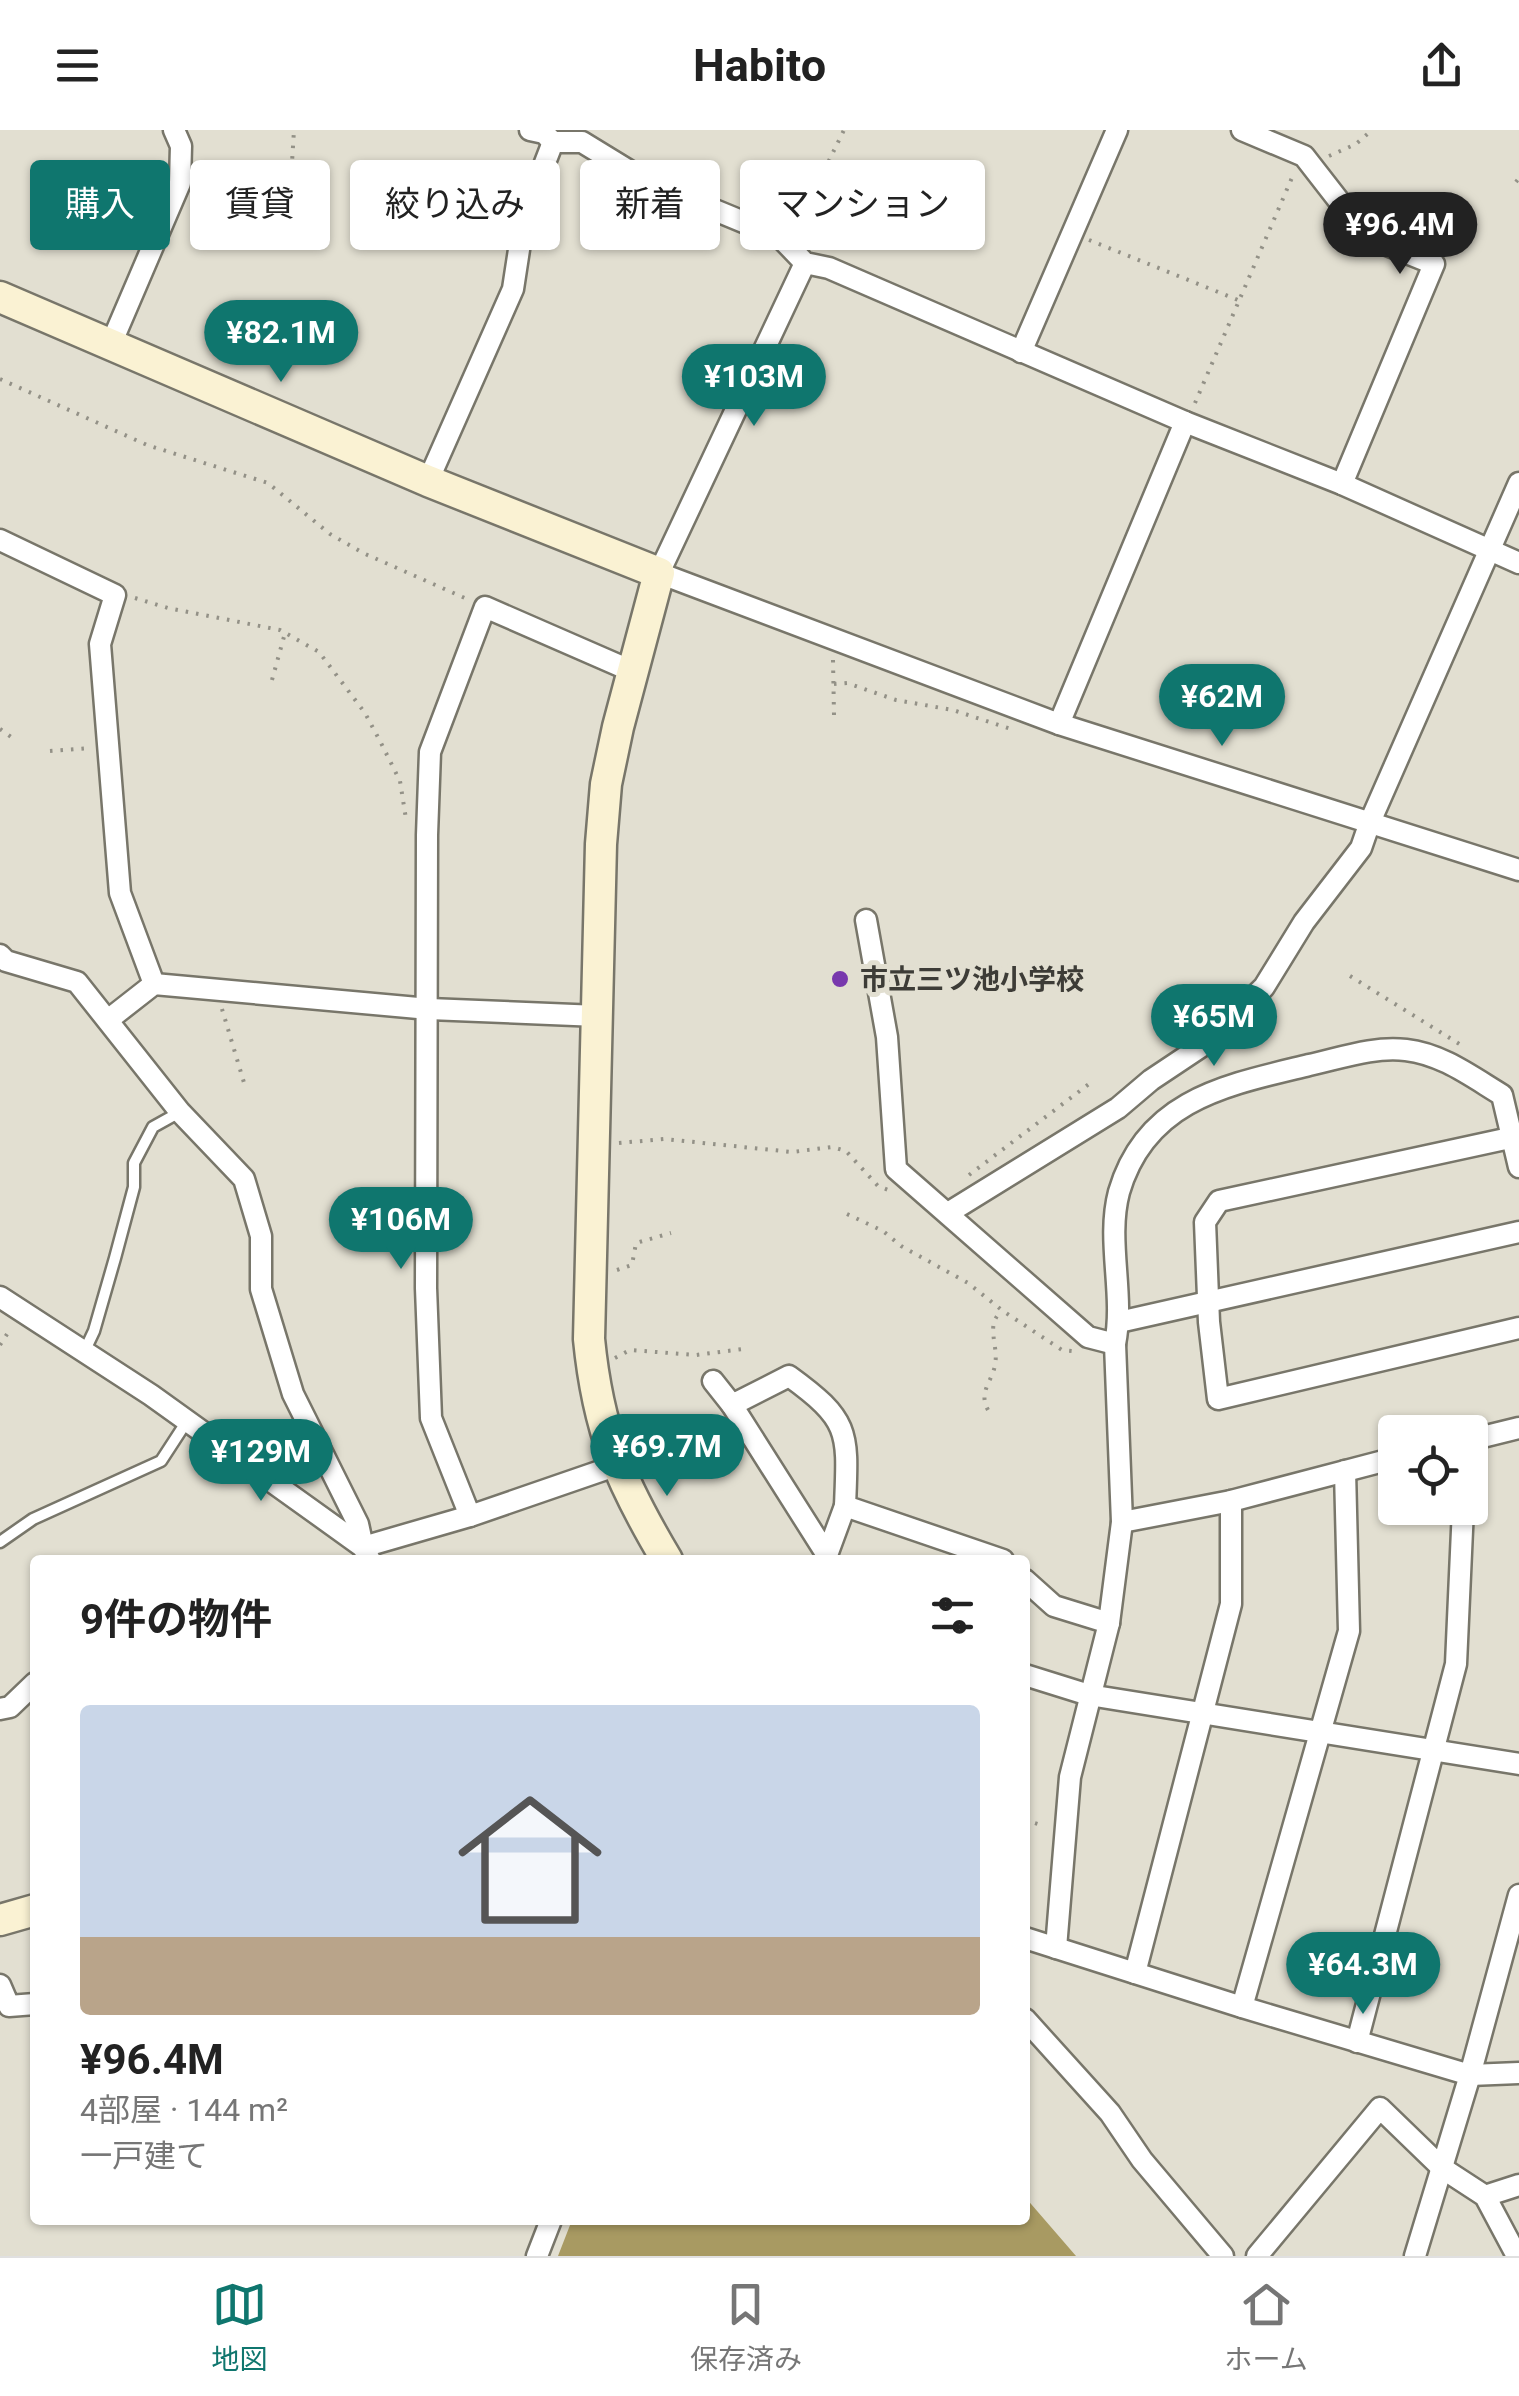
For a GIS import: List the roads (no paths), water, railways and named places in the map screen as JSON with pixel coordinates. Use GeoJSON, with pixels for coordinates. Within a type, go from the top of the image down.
{"type":"FeatureCollection","features":[{"type":"Feature","properties":{"kind":"street"},"geometry":{"type":"LineString","coordinates":[[112,344],[180,183],[181,146],[174,130]]}},
{"type":"Feature","properties":{"kind":"street"},"geometry":{"type":"LineString","coordinates":[[530,130],[544,133],[553,142]]}},
{"type":"Feature","properties":{"kind":"street"},"geometry":{"type":"LineString","coordinates":[[1021,352],[1117,130]]}},
{"type":"Feature","properties":{"kind":"street"},"geometry":{"type":"LineString","coordinates":[[1242,130],[1307,160],[1367,237],[1434,264],[1342,484]]}},
{"type":"Feature","properties":{"kind":"street"},"geometry":{"type":"LineString","coordinates":[[553,142],[586,136],[649,183],[780,237],[804,263],[829,268],[1185,422],[1342,484],[1519,563]]}},
{"type":"Feature","properties":{"kind":"street"},"geometry":{"type":"LineString","coordinates":[[428,480],[514,289],[524,217],[553,142]]}},
{"type":"Feature","properties":{"kind":"street"},"geometry":{"type":"LineString","coordinates":[[664,1555],[615,1466],[596,1403],[591,1364],[601,844],[606,784],[658,573],[804,263]]}},
{"type":"Feature","properties":{"kind":"street"},"geometry":{"type":"LineString","coordinates":[[0,297],[428,480],[658,573],[1026,712],[1519,870]]}},
{"type":"Feature","properties":{"kind":"street"},"geometry":{"type":"LineString","coordinates":[[1059,724],[1185,422]]}},
{"type":"Feature","properties":{"kind":"street"},"geometry":{"type":"LineString","coordinates":[[948,1213],[1118,1108],[1150,1080],[1208,1042],[1264,987],[1304,922],[1361,848],[1519,482]]}},
{"type":"Feature","properties":{"kind":"street"},"geometry":{"type":"LineString","coordinates":[[0,540],[115,595],[100,644],[120,894],[154,984]]}},
{"type":"Feature","properties":{"kind":"street"},"geometry":{"type":"LineString","coordinates":[[470,1516],[431,1418],[426,1196],[430,752],[484,607],[634,672]]}},
{"type":"Feature","properties":{"kind":"street"},"geometry":{"type":"LineString","coordinates":[[866,920],[887,1037],[896,1169],[1088,1338],[1114,1344]]}},
{"type":"Feature","properties":{"kind":"street"},"geometry":{"type":"LineString","coordinates":[[0,954],[6,961],[77,982],[180,1112],[248,1187],[261,1236],[262,1289],[270,1322],[293,1394],[358,1524],[364,1555]]}},
{"type":"Feature","properties":{"kind":"street"},"geometry":{"type":"LineString","coordinates":[[108,1020],[154,984],[429,1009],[598,1016]]}},
{"type":"Feature","properties":{"kind":"street"},"geometry":{"type":"LineString","coordinates":[[1056,1948],[1070,1778],[1108,1623],[1122,1522],[1114,1344],[1119,1322],[1115,1226],[1118,1194],[1142,1144],[1178,1108],[1238,1082],[1368,1052],[1406,1050],[1441,1059],[1502,1095],[1515,1136],[1519,1167]]}},
{"type":"Feature","properties":{"kind":"street"},"geometry":{"type":"LineString","coordinates":[[1515,1136],[1220,1201],[1205,1222],[1218,1398],[1519,1328]]}},
{"type":"Feature","properties":{"kind":"street"},"geometry":{"type":"LineString","coordinates":[[1119,1322],[1519,1232]]}},
{"type":"Feature","properties":{"kind":"street"},"geometry":{"type":"LineString","coordinates":[[0,1297],[187,1421],[363,1555]]}},
{"type":"Feature","properties":{"kind":"street"},"geometry":{"type":"LineString","coordinates":[[732,1405],[789,1376],[827,1403],[848,1442],[845,1506],[827,1555]]}},
{"type":"Feature","properties":{"kind":"street"},"geometry":{"type":"LineString","coordinates":[[713,1381],[732,1405],[824,1555]]}},
{"type":"Feature","properties":{"kind":"street"},"geometry":{"type":"LineString","coordinates":[[1488,1436],[1519,1428]]}},
{"type":"Feature","properties":{"kind":"street"},"geometry":{"type":"LineString","coordinates":[[1122,1522],[1231,1501],[1378,1462]]}},
{"type":"Feature","properties":{"kind":"street"},"geometry":{"type":"LineString","coordinates":[[367,1555],[615,1466]]}},
{"type":"Feature","properties":{"kind":"street"},"geometry":{"type":"LineString","coordinates":[[1242,2008],[1349,1630],[1345,1470]]}},
{"type":"Feature","properties":{"kind":"street"},"geometry":{"type":"LineString","coordinates":[[1135,1973],[1230,1604],[1231,1501]]}},
{"type":"Feature","properties":{"kind":"street"},"geometry":{"type":"LineString","coordinates":[[845,1506],[988,1555]]}},
{"type":"Feature","properties":{"kind":"street"},"geometry":{"type":"LineString","coordinates":[[1357,2042],[1456,1664],[1462,1525]]}},
{"type":"Feature","properties":{"kind":"street"},"geometry":{"type":"LineString","coordinates":[[1030,1584],[1054,1606],[1108,1623]]}},
{"type":"Feature","properties":{"kind":"street"},"geometry":{"type":"LineString","coordinates":[[1030,1677],[1089,1695],[1519,1764]]}},
{"type":"Feature","properties":{"kind":"street"},"geometry":{"type":"LineString","coordinates":[[0,1709],[10,1706],[30,1688]]}},
{"type":"Feature","properties":{"kind":"street"},"geometry":{"type":"LineString","coordinates":[[1415,2256],[1519,1894]]}},
{"type":"Feature","properties":{"kind":"street"},"geometry":{"type":"LineString","coordinates":[[0,1920],[30,1911]]}},
{"type":"Feature","properties":{"kind":"street"},"geometry":{"type":"LineString","coordinates":[[1030,1940],[1242,2008],[1470,2075],[1519,2073]]}},
{"type":"Feature","properties":{"kind":"street"},"geometry":{"type":"LineString","coordinates":[[0,1985],[9,2006],[30,2004]]}},
{"type":"Feature","properties":{"kind":"street"},"geometry":{"type":"LineString","coordinates":[[1030,2025],[1110,2113],[1142,2160],[1223,2256]]}},
{"type":"Feature","properties":{"kind":"street"},"geometry":{"type":"LineString","coordinates":[[1257,2256],[1380,2108],[1442,2168],[1485,2196],[1517,2256]]}},
{"type":"Feature","properties":{"kind":"street"},"geometry":{"type":"LineString","coordinates":[[1485,2196],[1519,2185]]}},
{"type":"Feature","properties":{"kind":"street"},"geometry":{"type":"LineString","coordinates":[[536,2256],[549,2225]]}},
{"type":"Feature","properties":{"kind":"lane"},"geometry":{"type":"LineString","coordinates":[[85,1350],[134,1187],[134,1163],[153,1127],[180,1112]]}},
{"type":"Feature","properties":{"kind":"lane"},"geometry":{"type":"LineString","coordinates":[[0,1542],[33,1519],[161,1461],[187,1421]]}},
{"type":"Feature","properties":{"kind":"place","name":"市立三ツ池小学校"},"geometry":{"type":"Point","coordinates":[840,979]}}]}
